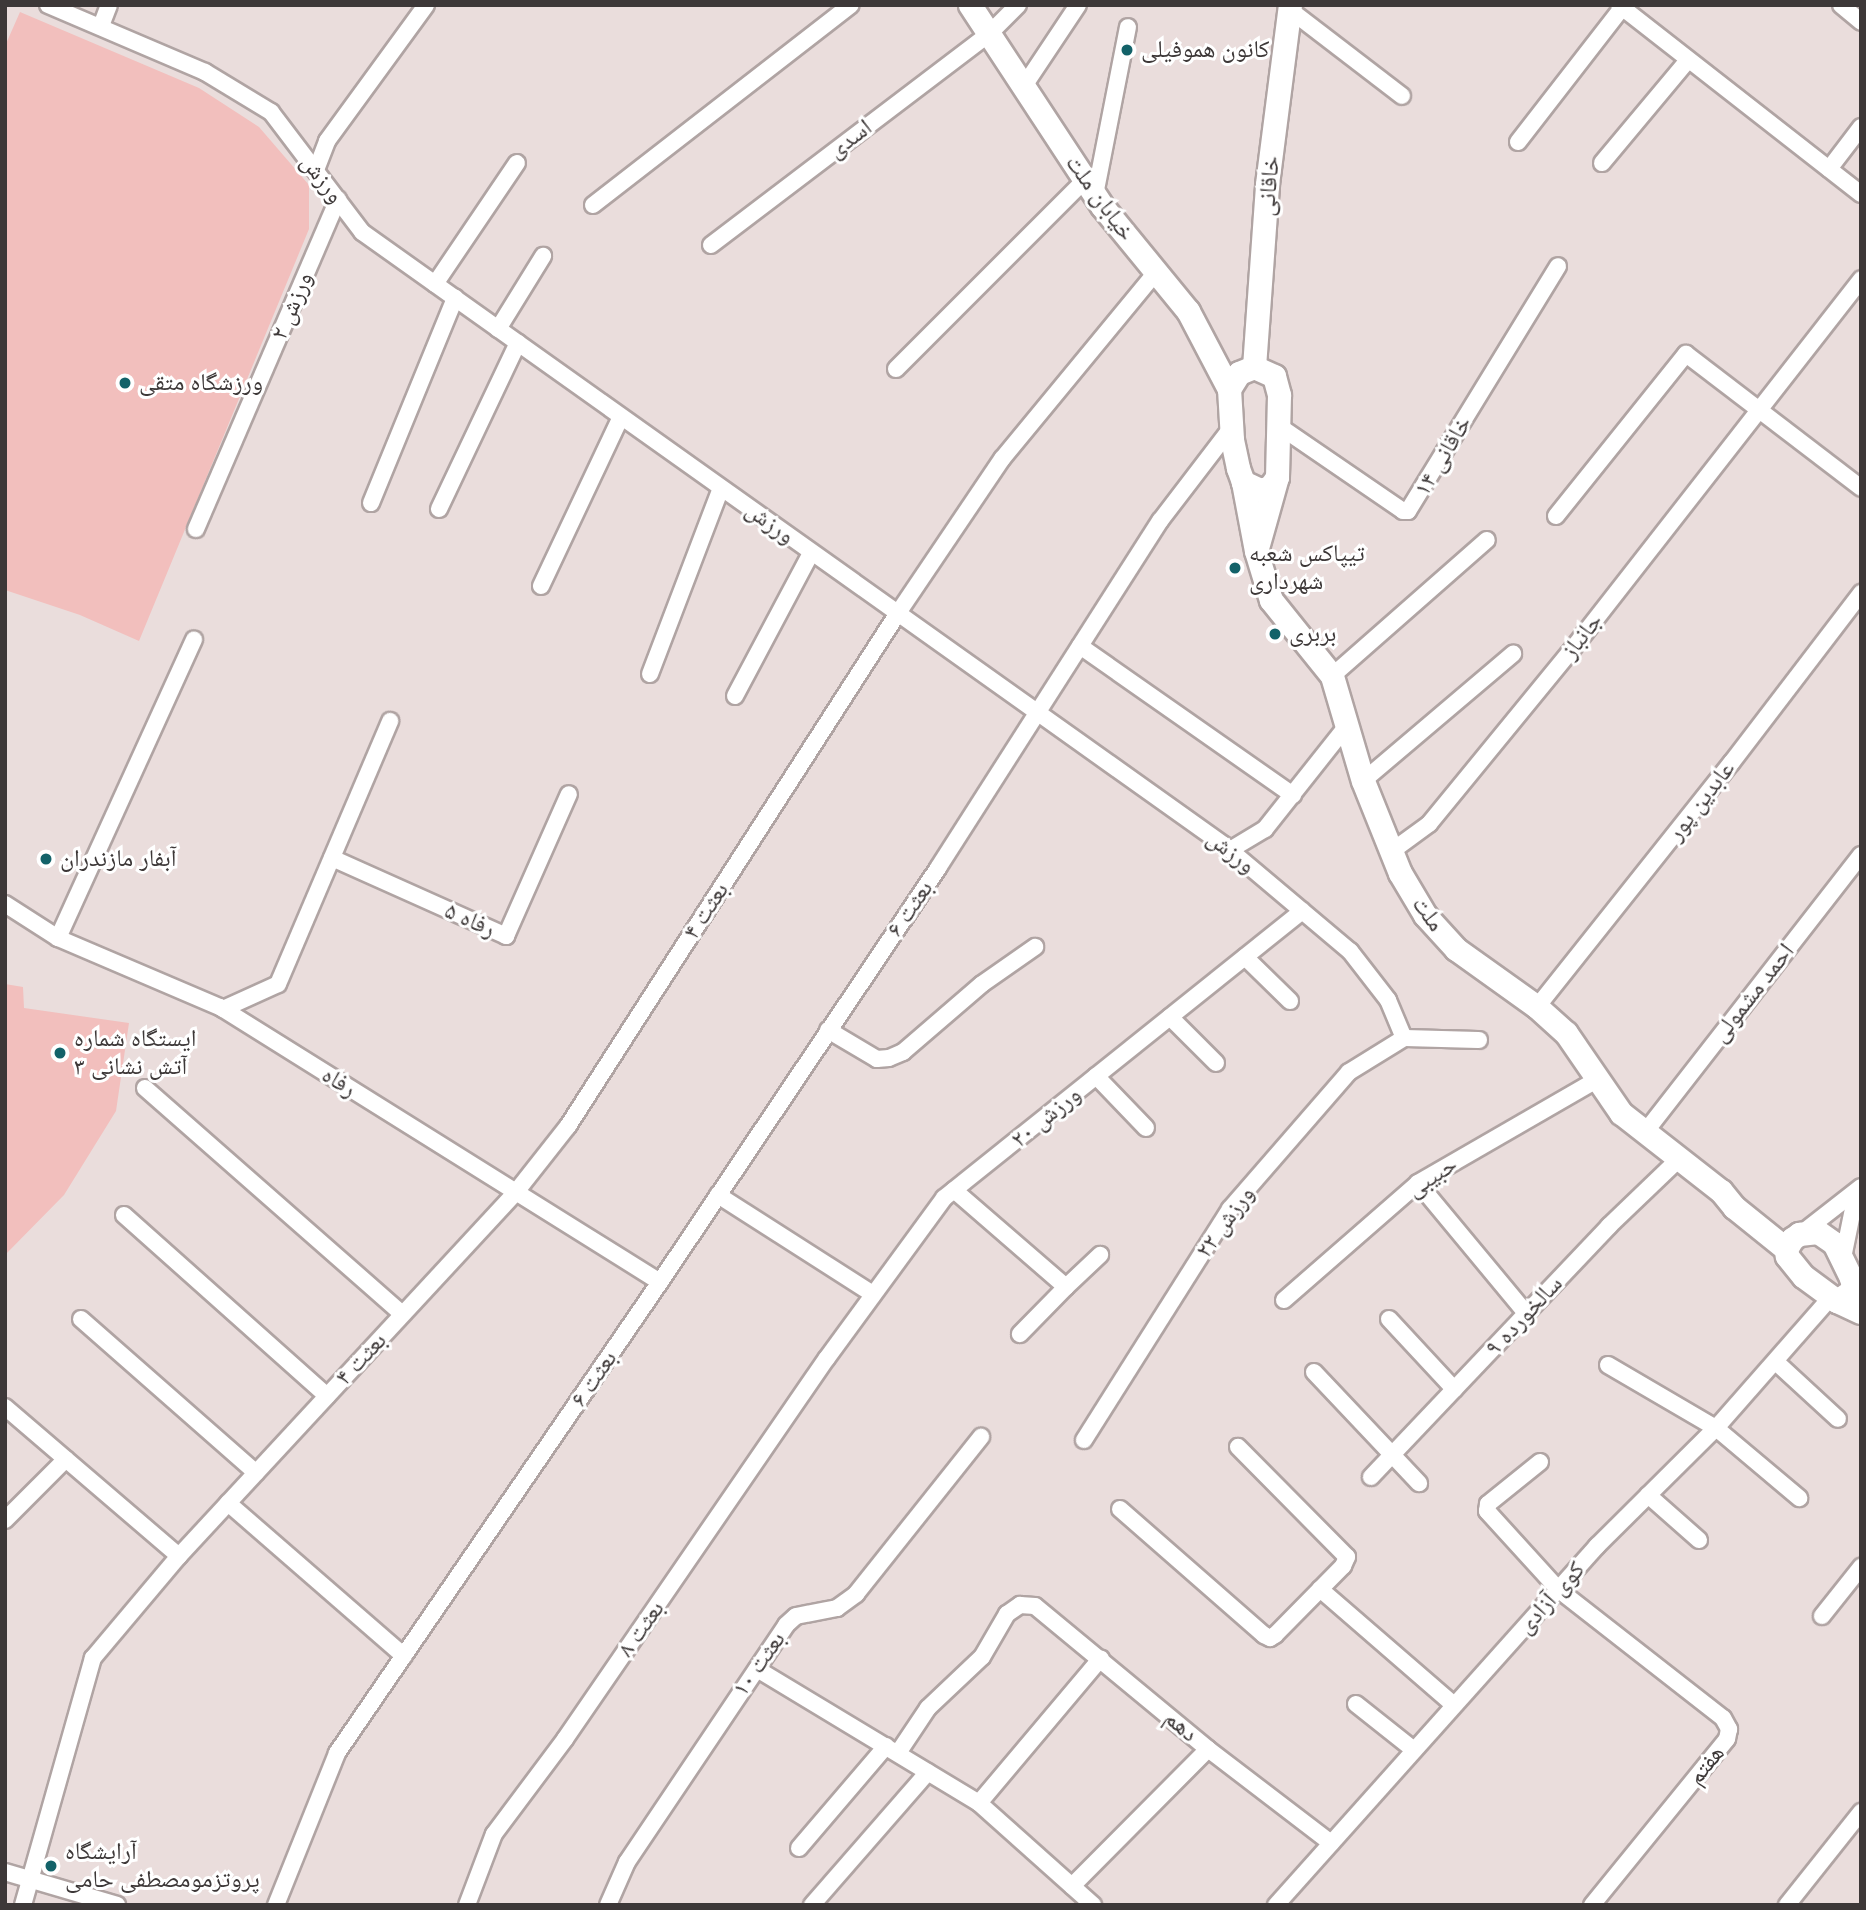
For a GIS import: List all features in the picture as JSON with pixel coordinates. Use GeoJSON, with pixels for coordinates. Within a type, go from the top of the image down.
{"type":"FeatureCollection","features":[{"type":"Feature","properties":{"kind":"main road","name":"خیابان ملت"},"geometry":{"type":"LineString","coordinates":[[970,5],[1090,188],[1188,311],[1229,389]]}},
{"type":"Feature","properties":{"kind":"main road","name":"خاقانی"},"geometry":{"type":"LineString","coordinates":[[1254,367],[1267,184],[1290,8]]}},
{"type":"Feature","properties":{"kind":"main road"},"geometry":{"type":"LineString","coordinates":[[1229,389],[1239,373],[1254,367],[1274,376],[1279,395],[1278,477],[1256,551]]}},
{"type":"Feature","properties":{"kind":"main road","name":"ملت"},"geometry":{"type":"LineString","coordinates":[[1229,389],[1231,428],[1256,551],[1271,600],[1332,676],[1345,728],[1363,780],[1400,873],[1425,915],[1456,949],[1537,1007],[1566,1033],[1621,1113],[1721,1191],[1795,1239]]}},
{"type":"Feature","properties":{"kind":"main road"},"geometry":{"type":"LineString","coordinates":[[1243,482],[1260,490],[1270,487],[1278,477]]}},
{"type":"Feature","properties":{"kind":"main road"},"geometry":{"type":"LineString","coordinates":[[1861,1286],[1824,1233],[1795,1239],[1790,1262],[1803,1276],[1834,1299],[1861,1312]]}},
{"type":"Feature","properties":{"kind":"main road"},"geometry":{"type":"LineString","coordinates":[[1834,1299],[1846,1298],[1853,1286],[1845,1262]]}},
{"type":"Feature","properties":{"kind":"street","name":"ورزش"},"geometry":{"type":"LineString","coordinates":[[48,5],[205,72],[271,112],[362,232],[1230,850],[1350,951],[1388,1000],[1404,1038]]}},
{"type":"Feature","properties":{"kind":"street"},"geometry":{"type":"LineString","coordinates":[[101,26],[110,5]]}},
{"type":"Feature","properties":{"kind":"street"},"geometry":{"type":"LineString","coordinates":[[316,170],[327,141],[426,5]]}},
{"type":"Feature","properties":{"kind":"street"},"geometry":{"type":"LineString","coordinates":[[593,205],[851,5]]}},
{"type":"Feature","properties":{"kind":"street","name":"اسدی"},"geometry":{"type":"LineString","coordinates":[[710,245],[989,34],[1018,5]]}},
{"type":"Feature","properties":{"kind":"street"},"geometry":{"type":"LineString","coordinates":[[1024,86],[1078,5]]}},
{"type":"Feature","properties":{"kind":"street"},"geometry":{"type":"LineString","coordinates":[[1841,5],[1861,22]]}},
{"type":"Feature","properties":{"kind":"street"},"geometry":{"type":"LineString","coordinates":[[1518,142],[1620,6],[1861,194]]}},
{"type":"Feature","properties":{"kind":"street"},"geometry":{"type":"LineString","coordinates":[[1290,8],[1402,96]]}},
{"type":"Feature","properties":{"kind":"street"},"geometry":{"type":"LineString","coordinates":[[896,369],[1090,188],[1128,27]]}},
{"type":"Feature","properties":{"kind":"street"},"geometry":{"type":"LineString","coordinates":[[1602,163],[1689,60]]}},
{"type":"Feature","properties":{"kind":"street"},"geometry":{"type":"LineString","coordinates":[[1829,169],[1861,127]]}},
{"type":"Feature","properties":{"kind":"street"},"geometry":{"type":"LineString","coordinates":[[435,284],[517,163]]}},
{"type":"Feature","properties":{"kind":"street","name":"ورزش ۲"},"geometry":{"type":"LineString","coordinates":[[196,529],[338,199]]}},
{"type":"Feature","properties":{"kind":"street"},"geometry":{"type":"LineString","coordinates":[[498,329],[544,256]]}},
{"type":"Feature","properties":{"kind":"street","name":"خاقانی ۱۴"},"geometry":{"type":"LineString","coordinates":[[1279,426],[1403,511],[1408,511],[1558,266]]}},
{"type":"Feature","properties":{"kind":"street","name":"بعثت ۴"},"geometry":{"type":"LineString","coordinates":[[23,1905],[93,1658],[179,1556],[516,1192],[568,1126],[898,614],[1002,459],[1156,272]]}},
{"type":"Feature","properties":{"kind":"street","name":"جانباز"},"geometry":{"type":"LineString","coordinates":[[1392,851],[1429,824],[1570,652],[1861,279]]}},
{"type":"Feature","properties":{"kind":"street"},"geometry":{"type":"LineString","coordinates":[[371,503],[455,298]]}},
{"type":"Feature","properties":{"kind":"street"},"geometry":{"type":"LineString","coordinates":[[439,509],[518,343]]}},
{"type":"Feature","properties":{"kind":"street"},"geometry":{"type":"LineString","coordinates":[[1556,516],[1686,354],[1861,488]]}},
{"type":"Feature","properties":{"kind":"street"},"geometry":{"type":"LineString","coordinates":[[541,586],[621,417]]}},
{"type":"Feature","properties":{"kind":"street","name":"بعثت ۶"},"geometry":{"type":"LineString","coordinates":[[276,1905],[337,1753],[660,1282],[938,868],[1160,521],[1231,428]]}},
{"type":"Feature","properties":{"kind":"street"},"geometry":{"type":"LineString","coordinates":[[650,674],[721,488]]}},
{"type":"Feature","properties":{"kind":"street"},"geometry":{"type":"LineString","coordinates":[[1332,676],[1488,540]]}},
{"type":"Feature","properties":{"kind":"street"},"geometry":{"type":"LineString","coordinates":[[735,696],[811,553]]}},
{"type":"Feature","properties":{"kind":"street","name":"عابدین پور"},"geometry":{"type":"LineString","coordinates":[[1537,1007],[1732,762],[1861,593]]}},
{"type":"Feature","properties":{"kind":"street"},"geometry":{"type":"LineString","coordinates":[[58,938],[194,640]]}},
{"type":"Feature","properties":{"kind":"street"},"geometry":{"type":"LineString","coordinates":[[1080,646],[1293,795]]}},
{"type":"Feature","properties":{"kind":"street"},"geometry":{"type":"LineString","coordinates":[[1363,780],[1513,654]]}},
{"type":"Feature","properties":{"kind":"street"},"geometry":{"type":"LineString","coordinates":[[223,1009],[278,984],[390,721]]}},
{"type":"Feature","properties":{"kind":"street"},"geometry":{"type":"LineString","coordinates":[[1230,850],[1265,829],[1345,728]]}},
{"type":"Feature","properties":{"kind":"street","name":"رفاه ۵"},"geometry":{"type":"LineString","coordinates":[[332,858],[506,936],[569,794]]}},
{"type":"Feature","properties":{"kind":"street","name":"احمد مشمولی"},"geometry":{"type":"LineString","coordinates":[[1646,1131],[1861,855]]}},
{"type":"Feature","properties":{"kind":"street","name":"رفاه"},"geometry":{"type":"LineString","coordinates":[[5,904],[58,938],[223,1009],[660,1282]]}},
{"type":"Feature","properties":{"kind":"street","name":"ورزش ۲۰"},"geometry":{"type":"LineString","coordinates":[[827,1358],[944,1198],[1302,911]]}},
{"type":"Feature","properties":{"kind":"street"},"geometry":{"type":"LineString","coordinates":[[828,1031],[877,1059],[889,1058],[903,1052],[982,984],[1035,947]]}},
{"type":"Feature","properties":{"kind":"street"},"geometry":{"type":"LineString","coordinates":[[1245,957],[1290,1002]]}},
{"type":"Feature","properties":{"kind":"street"},"geometry":{"type":"LineString","coordinates":[[1170,1017],[1216,1063]]}},
{"type":"Feature","properties":{"kind":"street"},"geometry":{"type":"LineString","coordinates":[[1404,1038],[1479,1040]]}},
{"type":"Feature","properties":{"kind":"street","name":"ورزش ۲۲"},"geometry":{"type":"LineString","coordinates":[[1084,1440],[1230,1209],[1349,1072],[1404,1038]]}},
{"type":"Feature","properties":{"kind":"street"},"geometry":{"type":"LineString","coordinates":[[1096,1076],[1146,1128]]}},
{"type":"Feature","properties":{"kind":"street","name":"حبیبی"},"geometry":{"type":"LineString","coordinates":[[1284,1300],[1418,1182],[1598,1079]]}},
{"type":"Feature","properties":{"kind":"street"},"geometry":{"type":"LineString","coordinates":[[145,1088],[402,1314]]}},
{"type":"Feature","properties":{"kind":"street","name":"سالخورده ۹"},"geometry":{"type":"LineString","coordinates":[[1371,1477],[1526,1313],[1680,1158]]}},
{"type":"Feature","properties":{"kind":"street"},"geometry":{"type":"LineString","coordinates":[[1418,1182],[1526,1313]]}},
{"type":"Feature","properties":{"kind":"street"},"geometry":{"type":"LineString","coordinates":[[954,1191],[1066,1287]]}},
{"type":"Feature","properties":{"kind":"street"},"geometry":{"type":"LineString","coordinates":[[1795,1239],[1858,1191]]}},
{"type":"Feature","properties":{"kind":"street"},"geometry":{"type":"LineString","coordinates":[[1845,1262],[1858,1191]]}},
{"type":"Feature","properties":{"kind":"street"},"geometry":{"type":"LineString","coordinates":[[718,1195],[873,1294]]}},
{"type":"Feature","properties":{"kind":"street"},"geometry":{"type":"LineString","coordinates":[[124,1216],[327,1396]]}},
{"type":"Feature","properties":{"kind":"street"},"geometry":{"type":"LineString","coordinates":[[1020,1334],[1100,1255]]}},
{"type":"Feature","properties":{"kind":"street","name":"کوی آزادی"},"geometry":{"type":"LineString","coordinates":[[1276,1905],[1597,1546],[1716,1428],[1834,1299]]}},
{"type":"Feature","properties":{"kind":"street"},"geometry":{"type":"LineString","coordinates":[[80,1319],[256,1473]]}},
{"type":"Feature","properties":{"kind":"street"},"geometry":{"type":"LineString","coordinates":[[1389,1320],[1454,1389]]}},
{"type":"Feature","properties":{"kind":"street","name":"بعثت ٨"},"geometry":{"type":"LineString","coordinates":[[467,1905],[494,1834],[565,1739],[827,1358]]}},
{"type":"Feature","properties":{"kind":"street"},"geometry":{"type":"LineString","coordinates":[[1776,1362],[1838,1419]]}},
{"type":"Feature","properties":{"kind":"street"},"geometry":{"type":"LineString","coordinates":[[1608,1364],[1716,1428],[1799,1498]]}},
{"type":"Feature","properties":{"kind":"street"},"geometry":{"type":"LineString","coordinates":[[1314,1372],[1419,1483]]}},
{"type":"Feature","properties":{"kind":"street"},"geometry":{"type":"LineString","coordinates":[[5,1407],[179,1556]]}},
{"type":"Feature","properties":{"kind":"street","name":"بعثت ۱۰"},"geometry":{"type":"LineString","coordinates":[[608,1905],[626,1862],[796,1616],[836,1608],[856,1594],[981,1437]]}},
{"type":"Feature","properties":{"kind":"street"},"geometry":{"type":"LineString","coordinates":[[1120,1508],[1270,1638],[1343,1566],[1347,1557],[1238,1447]]}},
{"type":"Feature","properties":{"kind":"street"},"geometry":{"type":"LineString","coordinates":[[5,1520],[66,1459]]}},
{"type":"Feature","properties":{"kind":"street"},"geometry":{"type":"LineString","coordinates":[[1540,1462],[1488,1504],[1487,1511],[1559,1590]]}},
{"type":"Feature","properties":{"kind":"street"},"geometry":{"type":"LineString","coordinates":[[1648,1495],[1699,1540]]}},
{"type":"Feature","properties":{"kind":"street"},"geometry":{"type":"LineString","coordinates":[[228,1503],[404,1656]]}},
{"type":"Feature","properties":{"kind":"street"},"geometry":{"type":"LineString","coordinates":[[1822,1616],[1861,1567]]}},
{"type":"Feature","properties":{"kind":"street"},"geometry":{"type":"LineString","coordinates":[[1320,1589],[1454,1705]]}},
{"type":"Feature","properties":{"kind":"street","name":"هفتم"},"geometry":{"type":"LineString","coordinates":[[1559,1590],[1723,1718],[1729,1728],[1727,1739],[1592,1905]]}},
{"type":"Feature","properties":{"kind":"street","name":"دهم"},"geometry":{"type":"LineString","coordinates":[[892,1749],[928,1708],[982,1657],[1007,1614],[1020,1605],[1035,1606],[1208,1749],[1331,1843]]}},
{"type":"Feature","properties":{"kind":"street"},"geometry":{"type":"LineString","coordinates":[[979,1803],[1101,1658]]}},
{"type":"Feature","properties":{"kind":"street"},"geometry":{"type":"LineString","coordinates":[[757,1669],[979,1803],[1094,1905]]}},
{"type":"Feature","properties":{"kind":"street"},"geometry":{"type":"LineString","coordinates":[[1356,1704],[1414,1750]]}},
{"type":"Feature","properties":{"kind":"street"},"geometry":{"type":"LineString","coordinates":[[799,1848],[892,1749]]}},
{"type":"Feature","properties":{"kind":"street"},"geometry":{"type":"LineString","coordinates":[[1072,1886],[1208,1749]]}},
{"type":"Feature","properties":{"kind":"street"},"geometry":{"type":"LineString","coordinates":[[812,1905],[928,1772]]}},
{"type":"Feature","properties":{"kind":"street"},"geometry":{"type":"LineString","coordinates":[[1787,1905],[1861,1812]]}},
{"type":"Feature","properties":{"kind":"street"},"geometry":{"type":"LineString","coordinates":[[5,1872],[117,1905]]}},
{"type":"Feature","properties":{"kind":"shaded area","name":"ورزشگاه متقی"},"geometry":{"type":"Polygon","coordinates":[[[20,12],[199,88],[259,127],[309,185],[309,229],[139,641],[80,615],[5,590],[5,46],[20,12]]]}},
{"type":"Feature","properties":{"kind":"shaded area"},"geometry":{"type":"Polygon","coordinates":[[[5,984],[23,987],[24,1008],[129,1023],[116,1111],[64,1195],[5,1255],[5,984]]]}},
{"type":"Feature","properties":{"kind":"place","name":"کانون هموفیلی"},"geometry":{"type":"Point","coordinates":[1127,50]}},
{"type":"Feature","properties":{"kind":"place","name":"ورزشگاه متقی"},"geometry":{"type":"Point","coordinates":[125,383]}},
{"type":"Feature","properties":{"kind":"place","name":"تیپاکس شعبه شهرداری"},"geometry":{"type":"Point","coordinates":[1235,568]}},
{"type":"Feature","properties":{"kind":"place","name":"بربری"},"geometry":{"type":"Point","coordinates":[1275,634]}},
{"type":"Feature","properties":{"kind":"place","name":"آبفار مازندران"},"geometry":{"type":"Point","coordinates":[46,859]}},
{"type":"Feature","properties":{"kind":"place","name":"ایستگاه شماره ۳ آتش نشانی"},"geometry":{"type":"Point","coordinates":[60,1053]}},
{"type":"Feature","properties":{"kind":"place","name":"آرایشگاه پروتزمومصطفی حامی"},"geometry":{"type":"Point","coordinates":[51,1866]}}]}
